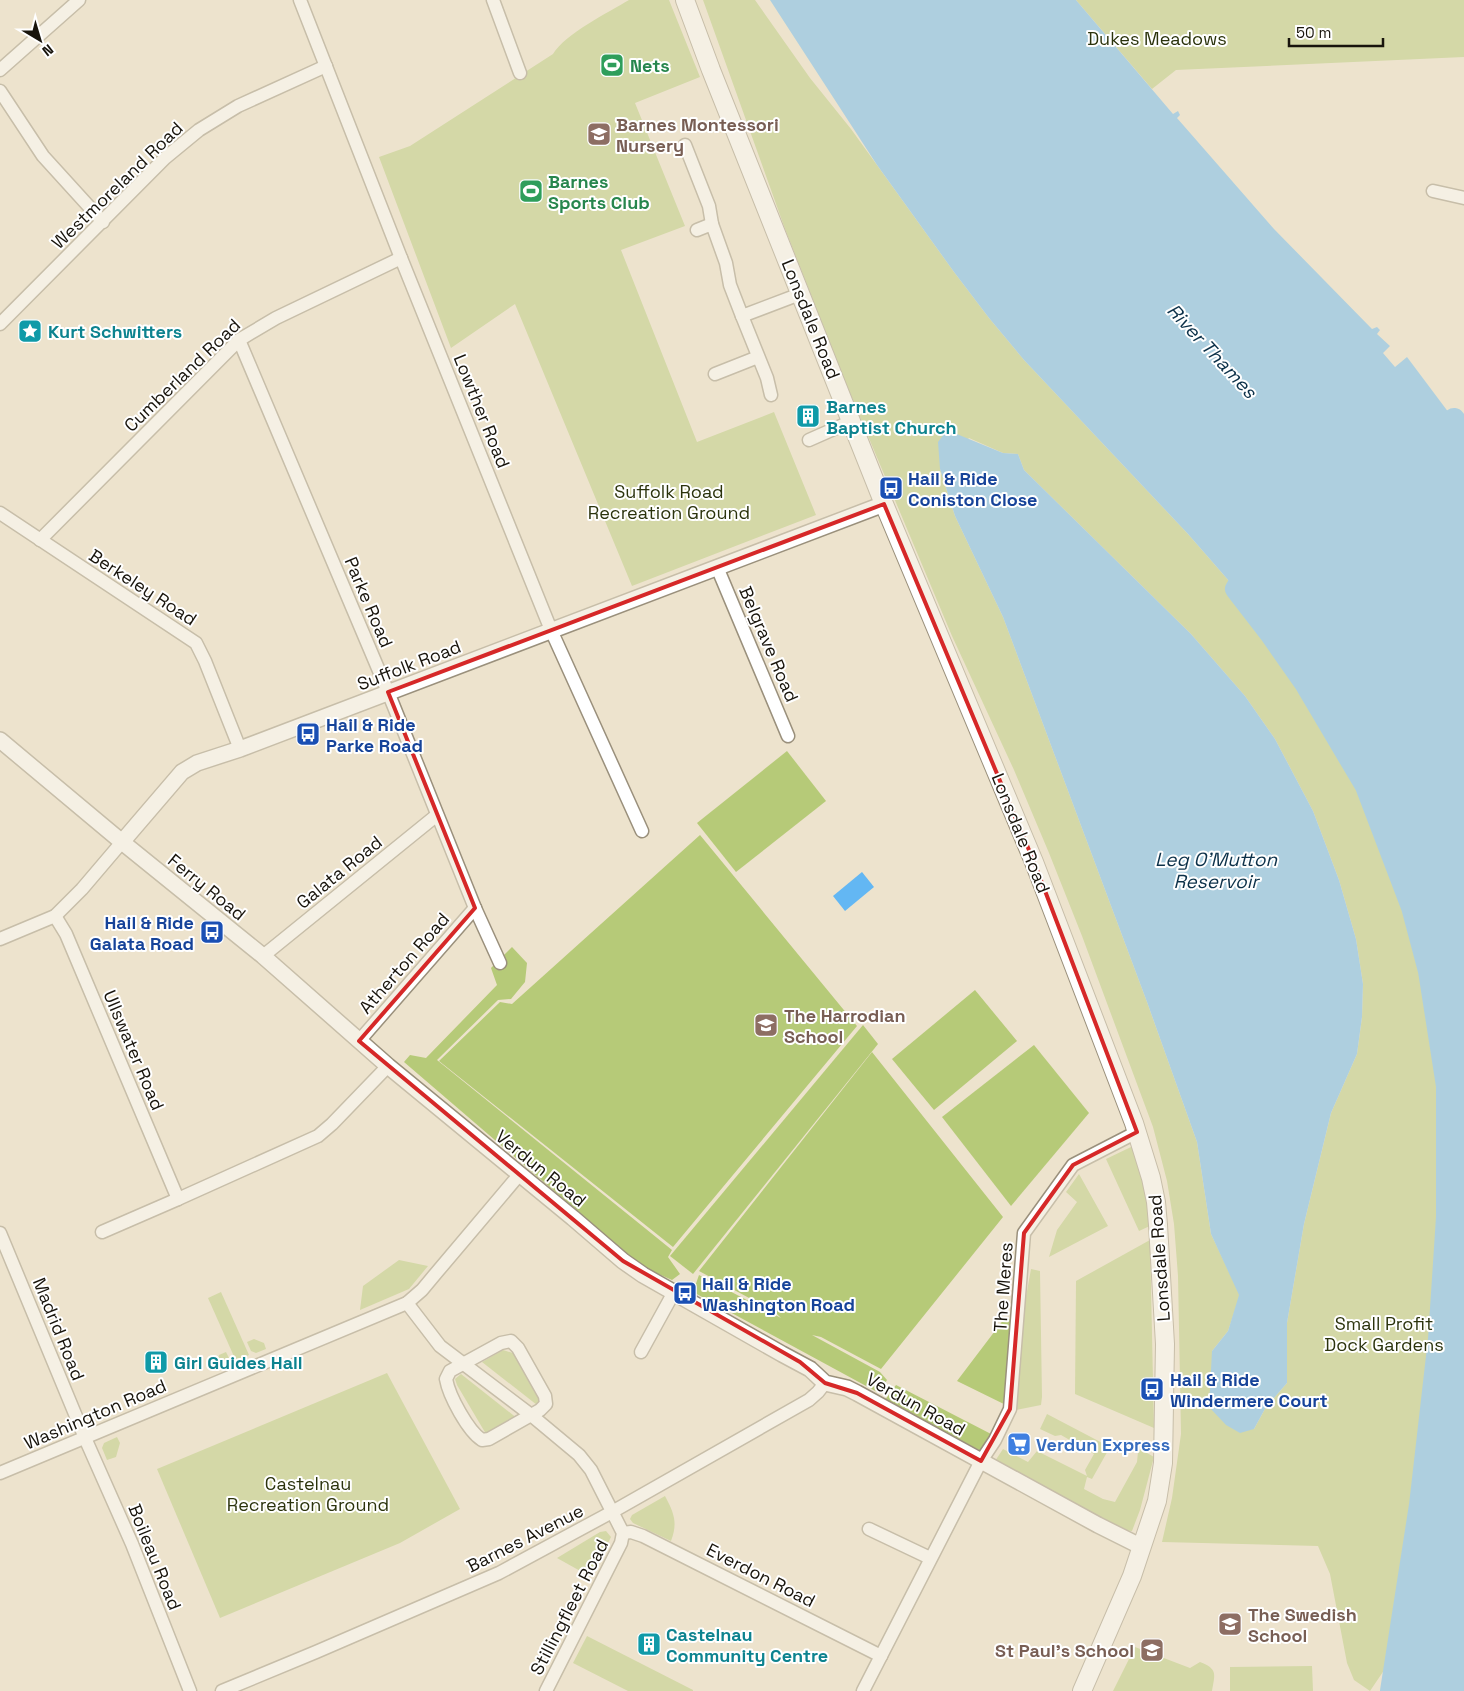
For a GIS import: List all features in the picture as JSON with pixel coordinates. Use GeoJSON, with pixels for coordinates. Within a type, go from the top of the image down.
{"type":"FeatureCollection","features":[{"type":"Feature","properties":{"kind":"main road","name":"Lonsdale Road"},"geometry":{"type":"LineString","coordinates":[[685,0],[884,504],[1034,862],[1137,1132],[1151,1178],[1156,1202],[1165,1344],[1163,1463],[1157,1501],[1132,1576],[1082,1691]]}},
{"type":"Feature","properties":{"kind":"street"},"geometry":{"type":"LineString","coordinates":[[0,70],[79,0]]}},
{"type":"Feature","properties":{"kind":"street","name":"Lowther Road"},"geometry":{"type":"LineString","coordinates":[[300,0],[401,258],[551,630],[642,831]]}},
{"type":"Feature","properties":{"kind":"street"},"geometry":{"type":"LineString","coordinates":[[493,0],[520,73]]}},
{"type":"Feature","properties":{"kind":"street","name":"Westmoreland Road"},"geometry":{"type":"LineString","coordinates":[[0,324],[165,158],[199,130],[238,106],[326,66]]}},
{"type":"Feature","properties":{"kind":"street"},"geometry":{"type":"LineString","coordinates":[[0,92],[43,156],[103,222]]}},
{"type":"Feature","properties":{"kind":"street"},"geometry":{"type":"LineString","coordinates":[[685,145],[709,206],[712,224],[726,264],[730,285],[768,378],[771,395]]}},
{"type":"Feature","properties":{"kind":"street"},"geometry":{"type":"LineString","coordinates":[[1433,191],[1464,198]]}},
{"type":"Feature","properties":{"kind":"street"},"geometry":{"type":"LineString","coordinates":[[697,230],[712,224]]}},
{"type":"Feature","properties":{"kind":"street","name":"Cumberland Road"},"geometry":{"type":"LineString","coordinates":[[40,540],[239,340],[276,318],[401,258]]}},
{"type":"Feature","properties":{"kind":"street"},"geometry":{"type":"LineString","coordinates":[[742,316],[800,294]]}},
{"type":"Feature","properties":{"kind":"street","name":"Parke Road"},"geometry":{"type":"LineString","coordinates":[[239,340],[388,692],[436,815],[500,963]]}},
{"type":"Feature","properties":{"kind":"street"},"geometry":{"type":"LineString","coordinates":[[715,374],[758,357]]}},
{"type":"Feature","properties":{"kind":"street"},"geometry":{"type":"LineString","coordinates":[[809,440],[852,421]]}},
{"type":"Feature","properties":{"kind":"street","name":"Suffolk Road"},"geometry":{"type":"LineString","coordinates":[[0,939],[55,916],[82,889],[182,772],[197,764],[884,504]]}},
{"type":"Feature","properties":{"kind":"street","name":"Berkeley Road"},"geometry":{"type":"LineString","coordinates":[[0,513],[196,643],[240,749]]}},
{"type":"Feature","properties":{"kind":"street","name":"Belgrave Road"},"geometry":{"type":"LineString","coordinates":[[718,566],[788,736]]}},
{"type":"Feature","properties":{"kind":"street","name":"Ferry Road"},"geometry":{"type":"LineString","coordinates":[[0,740],[263,956],[388,1066]]}},
{"type":"Feature","properties":{"kind":"street","name":"Galata Road"},"geometry":{"type":"LineString","coordinates":[[263,956],[436,815]]}},
{"type":"Feature","properties":{"kind":"street","name":"Atherton Road"},"geometry":{"type":"LineString","coordinates":[[359,1041],[475,908]]}},
{"type":"Feature","properties":{"kind":"street","name":"Ullswater Road"},"geometry":{"type":"LineString","coordinates":[[55,916],[66,934],[178,1199]]}},
{"type":"Feature","properties":{"kind":"street"},"geometry":{"type":"LineString","coordinates":[[102,1232],[318,1136],[388,1066]]}},
{"type":"Feature","properties":{"kind":"street","name":"Verdun Road"},"geometry":{"type":"LineString","coordinates":[[388,1066],[623,1261],[643,1275],[782,1354],[800,1362],[825,1383],[847,1388],[857,1393],[1142,1547]]}},
{"type":"Feature","properties":{"kind":"street","name":"The Meres"},"geometry":{"type":"LineString","coordinates":[[863,1691],[930,1558],[1010,1409],[1024,1232],[1072,1165],[1137,1132]]}},
{"type":"Feature","properties":{"kind":"street","name":"Washington Road"},"geometry":{"type":"LineString","coordinates":[[0,1474],[407,1303],[432,1278],[519,1175]]}},
{"type":"Feature","properties":{"kind":"street","name":"Madrid Road"},"geometry":{"type":"LineString","coordinates":[[0,1233],[85,1438]]}},
{"type":"Feature","properties":{"kind":"street"},"geometry":{"type":"LineString","coordinates":[[641,1352],[674,1292]]}},
{"type":"Feature","properties":{"kind":"street","name":"Stillingfleet Road"},"geometry":{"type":"LineString","coordinates":[[407,1303],[440,1346],[531,1415],[572,1448],[586,1462],[623,1533],[621,1543],[546,1691]]}},
{"type":"Feature","properties":{"kind":"street"},"geometry":{"type":"LineString","coordinates":[[511,1341],[518,1348],[545,1396],[546,1404],[531,1415],[489,1439],[482,1440],[474,1434],[448,1388],[446,1379],[450,1371],[501,1343],[511,1341]]}},
{"type":"Feature","properties":{"kind":"street","name":"Barnes Avenue"},"geometry":{"type":"LineString","coordinates":[[222,1691],[325,1649],[499,1573],[612,1512],[809,1400],[825,1383]]}},
{"type":"Feature","properties":{"kind":"street","name":"Boileau Road"},"geometry":{"type":"LineString","coordinates":[[85,1438],[132,1544],[190,1691]]}},
{"type":"Feature","properties":{"kind":"street"},"geometry":{"type":"LineString","coordinates":[[869,1529],[930,1558]]}},
{"type":"Feature","properties":{"kind":"street","name":"Everdon Road"},"geometry":{"type":"LineString","coordinates":[[623,1533],[631,1532],[643,1536],[881,1656]]}},
{"type":"Feature","properties":{"kind":"highlighted area"},"geometry":{"type":"Polygon","coordinates":[[[884,504],[1034,862],[1137,1132],[1073,1165],[1024,1233],[1010,1409],[981,1461],[857,1393],[825,1383],[800,1362],[623,1261],[359,1041],[475,908],[388,692],[884,504]]]}},
{"type":"Feature","properties":{"kind":"green space","name":"Suffolk Road Recreation Ground"},"geometry":{"type":"Polygon","coordinates":[[[629,0],[669,0],[700,77],[635,103],[685,226],[621,250],[697,442],[774,412],[816,515],[632,586],[515,304],[451,348],[379,157],[410,146],[553,54],[559,46],[577,31],[629,0]]]}},
{"type":"Feature","properties":{"kind":"green space","name":"Small Profit Dock Gardens"},"geometry":{"type":"Polygon","coordinates":[[[703,0],[755,0],[810,78],[851,129],[989,318],[1024,360],[1188,534],[1236,589],[1305,683],[1366,786],[1412,907],[1429,971],[1447,1086],[1447,1217],[1439,1339],[1420,1505],[1403,1612],[1391,1660],[1370,1691],[1354,1680],[1347,1663],[1330,1574],[1318,1546],[1162,1542],[1172,1498],[1181,1434],[1178,1276],[1174,1224],[1167,1181],[1153,1127],[1049,853],[1014,770],[952,636],[847,386],[785,229],[703,0]],[[969,438],[940,469],[955,516],[1003,617],[1147,1002],[1197,1142],[1211,1234],[1240,1295],[1228,1331],[1212,1351],[1254,1429],[1266,1407],[1287,1383],[1287,1323],[1304,1224],[1331,1113],[1357,1054],[1362,1017],[1363,984],[1356,939],[1339,880],[1313,811],[1275,739],[1245,696],[1191,634],[1024,470],[1018,454],[1003,453],[969,438]]]}},
{"type":"Feature","properties":{"kind":"green space","name":"Dukes Meadows"},"geometry":{"type":"Polygon","coordinates":[[[1076,0],[1464,0],[1464,57],[1176,70],[1152,89],[1076,0]]]}},
{"type":"Feature","properties":{"kind":"green space"},"geometry":{"type":"Polygon","coordinates":[[[787,751],[826,801],[736,872],[697,823],[787,751]]]}},
{"type":"Feature","properties":{"kind":"green space"},"geometry":{"type":"Polygon","coordinates":[[[700,835],[857,1026],[673,1247],[439,1061],[500,1002],[512,1004],[700,835]]]}},
{"type":"Feature","properties":{"kind":"green space"},"geometry":{"type":"Polygon","coordinates":[[[512,947],[527,963],[525,982],[511,999],[498,1000],[437,1060],[672,1250],[668,1257],[680,1274],[672,1280],[643,1267],[404,1062],[410,1055],[426,1058],[497,985],[491,968],[512,947]]]}},
{"type":"Feature","properties":{"kind":"green space"},"geometry":{"type":"Polygon","coordinates":[[[975,990],[1017,1041],[934,1110],[892,1059],[975,990]]]}},
{"type":"Feature","properties":{"kind":"green space"},"geometry":{"type":"Polygon","coordinates":[[[863,1025],[878,1044],[693,1274],[670,1256],[863,1025]]]}},
{"type":"Feature","properties":{"kind":"green space"},"geometry":{"type":"Polygon","coordinates":[[[1034,1045],[1089,1113],[1011,1206],[942,1117],[1034,1045]]]}},
{"type":"Feature","properties":{"kind":"green space"},"geometry":{"type":"Polygon","coordinates":[[[872,1052],[1003,1217],[881,1369],[821,1337],[812,1335],[880,1372],[887,1380],[879,1393],[693,1292],[699,1275],[781,1318],[775,1312],[699,1271],[872,1052]]]}},
{"type":"Feature","properties":{"kind":"green space"},"geometry":{"type":"Polygon","coordinates":[[[1131,1147],[1135,1149],[1139,1160],[1152,1225],[1139,1231],[1106,1159],[1131,1147]]]}},
{"type":"Feature","properties":{"kind":"green space"},"geometry":{"type":"Polygon","coordinates":[[[1079,1174],[1108,1226],[1049,1257],[1057,1230],[1077,1202],[1066,1192],[1079,1174]]]}},
{"type":"Feature","properties":{"kind":"green space"},"geometry":{"type":"Polygon","coordinates":[[[1150,1240],[1154,1428],[1075,1394],[1076,1281],[1150,1240]]]}},
{"type":"Feature","properties":{"kind":"green space"},"geometry":{"type":"Polygon","coordinates":[[[399,1260],[428,1266],[409,1289],[360,1310],[363,1286],[399,1260]]]}},
{"type":"Feature","properties":{"kind":"green space"},"geometry":{"type":"Polygon","coordinates":[[[1031,1269],[1040,1271],[1042,1397],[1041,1405],[1016,1410],[957,1381],[1004,1319],[1022,1319],[1031,1269]]]}},
{"type":"Feature","properties":{"kind":"green space"},"geometry":{"type":"Polygon","coordinates":[[[221,1292],[249,1355],[236,1361],[208,1298],[221,1292]]]}},
{"type":"Feature","properties":{"kind":"green space"},"geometry":{"type":"Polygon","coordinates":[[[254,1339],[264,1343],[266,1349],[256,1353],[251,1351],[247,1342],[254,1339]]]}},
{"type":"Feature","properties":{"kind":"green space"},"geometry":{"type":"Polygon","coordinates":[[[503,1350],[516,1354],[541,1398],[541,1402],[537,1405],[482,1362],[503,1350]]]}},
{"type":"Feature","properties":{"kind":"green space"},"geometry":{"type":"Polygon","coordinates":[[[226,1352],[230,1360],[228,1365],[217,1370],[215,1365],[219,1355],[226,1352]]]}},
{"type":"Feature","properties":{"kind":"green space","name":"Castelnau Recreation Ground"},"geometry":{"type":"Polygon","coordinates":[[[387,1373],[460,1509],[400,1543],[220,1618],[157,1469],[387,1373]]]}},
{"type":"Feature","properties":{"kind":"green space"},"geometry":{"type":"Polygon","coordinates":[[[461,1374],[518,1419],[486,1434],[457,1385],[455,1379],[461,1374]]]}},
{"type":"Feature","properties":{"kind":"green space"},"geometry":{"type":"Polygon","coordinates":[[[896,1385],[993,1435],[983,1452],[885,1400],[896,1385]]]}},
{"type":"Feature","properties":{"kind":"green space"},"geometry":{"type":"Polygon","coordinates":[[[1047,1414],[1110,1447],[1092,1479],[1087,1477],[1084,1489],[1103,1499],[1115,1502],[1137,1462],[1140,1449],[1154,1457],[1140,1510],[1132,1531],[1121,1530],[995,1461],[1003,1449],[1028,1462],[1037,1451],[1087,1476],[1085,1470],[1094,1454],[1061,1435],[1055,1436],[1040,1429],[1047,1414]]]}},
{"type":"Feature","properties":{"kind":"green space"},"geometry":{"type":"Polygon","coordinates":[[[117,1437],[120,1443],[116,1457],[107,1460],[102,1448],[104,1443],[117,1437]]]}},
{"type":"Feature","properties":{"kind":"green space"},"geometry":{"type":"Polygon","coordinates":[[[665,1496],[675,1523],[671,1541],[633,1523],[630,1519],[632,1515],[665,1496]]]}},
{"type":"Feature","properties":{"kind":"green space"},"geometry":{"type":"Polygon","coordinates":[[[606,1531],[611,1537],[591,1577],[557,1558],[600,1532],[606,1531]]]}},
{"type":"Feature","properties":{"kind":"green space"},"geometry":{"type":"Polygon","coordinates":[[[587,1636],[693,1691],[628,1691],[573,1663],[587,1636]]]}},
{"type":"Feature","properties":{"kind":"green space"},"geometry":{"type":"Polygon","coordinates":[[[1135,1647],[1190,1668],[1200,1662],[1210,1667],[1214,1673],[1212,1691],[1113,1691],[1135,1647]]]}},
{"type":"Feature","properties":{"kind":"green space"},"geometry":{"type":"Polygon","coordinates":[[[1312,1666],[1313,1691],[1230,1691],[1230,1667],[1312,1666]]]}},
{"type":"Feature","properties":{"kind":"water","name":"River Thames"},"geometry":{"type":"Polygon","coordinates":[[[770,0],[1076,0],[1173,114],[1178,111],[1180,115],[1177,118],[1274,229],[1372,329],[1377,327],[1380,330],[1377,334],[1390,346],[1383,353],[1395,367],[1407,357],[1464,433],[1464,1691],[1391,1691],[1420,1505],[1439,1339],[1447,1217],[1447,1086],[1429,971],[1412,907],[1366,786],[1305,683],[1236,589],[1188,534],[1024,360],[954,272],[877,165],[770,0]]]}},
{"type":"Feature","properties":{"kind":"water","name":"Leg O'Mutton Reservoir"},"geometry":{"type":"Polygon","coordinates":[[[947,430],[1003,453],[1018,454],[1024,470],[1191,634],[1245,696],[1275,739],[1313,811],[1339,880],[1356,939],[1363,984],[1362,1017],[1357,1054],[1331,1113],[1304,1224],[1287,1323],[1287,1383],[1266,1407],[1254,1429],[1240,1433],[1226,1425],[1209,1407],[1212,1351],[1228,1331],[1239,1295],[1211,1234],[1197,1142],[1147,1002],[1003,617],[955,516],[940,469],[938,442],[947,430]]]}},
{"type":"Feature","properties":{"kind":"water"},"geometry":{"type":"Polygon","coordinates":[[[862,872],[874,887],[845,911],[833,896],[862,872]]]}},
{"type":"Feature","properties":{"kind":"waterway"},"geometry":{"type":"LineString","coordinates":[[1431,437],[1454,419],[1464,433]]}},
{"type":"Feature","properties":{"kind":"waterway"},"geometry":{"type":"LineString","coordinates":[[1252,563],[1236,589],[1305,683],[1366,786],[1412,907],[1429,971],[1447,1086],[1447,1217],[1439,1339],[1420,1505],[1391,1691]]}},
{"type":"Feature","properties":{"kind":"place","name":"Nets"},"geometry":{"type":"Point","coordinates":[612,65]}},
{"type":"Feature","properties":{"kind":"place","name":"Barnes Montessori Nursery"},"geometry":{"type":"Point","coordinates":[599,134]}},
{"type":"Feature","properties":{"kind":"place","name":"Barnes Sports Club"},"geometry":{"type":"Point","coordinates":[531,191]}},
{"type":"Feature","properties":{"kind":"place","name":"Kurt Schwitters"},"geometry":{"type":"Point","coordinates":[30,331]}},
{"type":"Feature","properties":{"kind":"place","name":"Barnes Baptist Church"},"geometry":{"type":"Point","coordinates":[808,416]}},
{"type":"Feature","properties":{"kind":"place","name":"Hail & Ride Coniston Close"},"geometry":{"type":"Point","coordinates":[891,488]}},
{"type":"Feature","properties":{"kind":"place","name":"Hail & Ride Parke Road"},"geometry":{"type":"Point","coordinates":[308,734]}},
{"type":"Feature","properties":{"kind":"place","name":"Hail & Ride Galata Road"},"geometry":{"type":"Point","coordinates":[212,932]}},
{"type":"Feature","properties":{"kind":"place","name":"The Harrodian School"},"geometry":{"type":"Point","coordinates":[766,1025]}},
{"type":"Feature","properties":{"kind":"place","name":"Hail & Ride Washington Road"},"geometry":{"type":"Point","coordinates":[685,1293]}},
{"type":"Feature","properties":{"kind":"place","name":"Girl Guides Hall"},"geometry":{"type":"Point","coordinates":[156,1362]}},
{"type":"Feature","properties":{"kind":"place","name":"Hail & Ride Windermere Court"},"geometry":{"type":"Point","coordinates":[1152,1389]}},
{"type":"Feature","properties":{"kind":"place","name":"Verdun Express"},"geometry":{"type":"Point","coordinates":[1019,1444]}},
{"type":"Feature","properties":{"kind":"place","name":"The Swedish School"},"geometry":{"type":"Point","coordinates":[1230,1624]}},
{"type":"Feature","properties":{"kind":"place","name":"Castelnau Community Centre"},"geometry":{"type":"Point","coordinates":[649,1644]}},
{"type":"Feature","properties":{"kind":"place","name":"St Paul's School"},"geometry":{"type":"Point","coordinates":[1152,1650]}}]}
